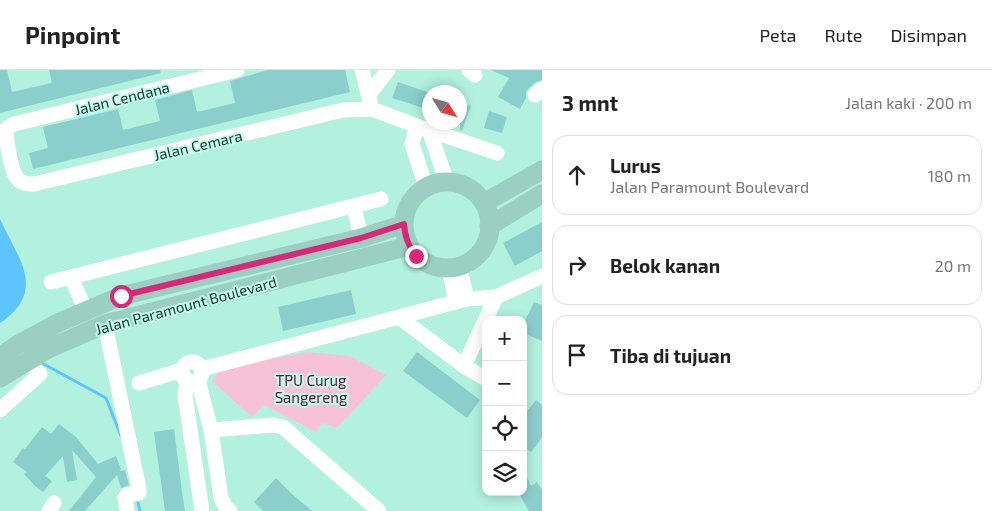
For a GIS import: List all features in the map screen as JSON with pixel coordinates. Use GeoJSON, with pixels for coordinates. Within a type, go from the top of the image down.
{"type":"FeatureCollection","features":[{"type":"Feature","properties":{"kind":"main road"},"geometry":{"type":"LineString","coordinates":[[484,204],[542,170]]}},
{"type":"Feature","properties":{"kind":"main road"},"geometry":{"type":"LineString","coordinates":[[447,182],[462,185],[474,192],[484,204],[488,214],[487,239],[481,251],[471,260],[454,267],[437,267],[426,263],[416,256],[409,246],[404,224],[407,209],[414,196],[426,187],[447,182]]}},
{"type":"Feature","properties":{"kind":"main road"},"geometry":{"type":"LineString","coordinates":[[489,226],[542,194]]}},
{"type":"Feature","properties":{"kind":"main road","name":"Jalan Paramount Boulevard"},"geometry":{"type":"LineString","coordinates":[[0,357],[17,345],[60,322],[121,296],[361,238],[404,224]]}},
{"type":"Feature","properties":{"kind":"main road","name":"Jalan Paramount Boulevard"},"geometry":{"type":"LineString","coordinates":[[0,378],[48,349],[105,324],[409,246]]}},
{"type":"Feature","properties":{"kind":"street","name":"Jalan Cendana"},"geometry":{"type":"LineString","coordinates":[[23,184],[15,176],[6,135],[8,128],[14,124],[236,70]]}},
{"type":"Feature","properties":{"kind":"street"},"geometry":{"type":"LineString","coordinates":[[362,70],[370,101],[422,127]]}},
{"type":"Feature","properties":{"kind":"street"},"geometry":{"type":"LineString","coordinates":[[370,101],[388,70]]}},
{"type":"Feature","properties":{"kind":"street","name":"Jalan Cemara"},"geometry":{"type":"LineString","coordinates":[[23,184],[34,184],[343,110],[370,101]]}},
{"type":"Feature","properties":{"kind":"street"},"geometry":{"type":"LineString","coordinates":[[422,129],[412,144],[426,187]]}},
{"type":"Feature","properties":{"kind":"street"},"geometry":{"type":"LineString","coordinates":[[424,130],[447,182]]}},
{"type":"Feature","properties":{"kind":"street"},"geometry":{"type":"LineString","coordinates":[[429,130],[497,153]]}},
{"type":"Feature","properties":{"kind":"street"},"geometry":{"type":"LineString","coordinates":[[51,282],[381,199]]}},
{"type":"Feature","properties":{"kind":"street"},"geometry":{"type":"LineString","coordinates":[[354,206],[361,238]]}},
{"type":"Feature","properties":{"kind":"street"},"geometry":{"type":"LineString","coordinates":[[454,267],[462,301]]}},
{"type":"Feature","properties":{"kind":"street"},"geometry":{"type":"LineString","coordinates":[[71,277],[86,311]]}},
{"type":"Feature","properties":{"kind":"street"},"geometry":{"type":"LineString","coordinates":[[139,383],[192,375],[399,317],[462,301],[496,297],[541,278]]}},
{"type":"Feature","properties":{"kind":"street"},"geometry":{"type":"LineString","coordinates":[[464,366],[496,297]]}},
{"type":"Feature","properties":{"kind":"street"},"geometry":{"type":"LineString","coordinates":[[399,317],[464,366],[482,377]]}},
{"type":"Feature","properties":{"kind":"street"},"geometry":{"type":"LineString","coordinates":[[105,324],[140,489],[138,493],[127,495],[125,498],[127,511]]}},
{"type":"Feature","properties":{"kind":"street"},"geometry":{"type":"LineString","coordinates":[[0,410],[40,374],[28,361]]}},
{"type":"Feature","properties":{"kind":"street"},"geometry":{"type":"LineString","coordinates":[[192,375],[211,430],[221,498],[226,508],[230,511]]}},
{"type":"Feature","properties":{"kind":"street"},"geometry":{"type":"LineString","coordinates":[[192,375],[185,396],[202,511]]}},
{"type":"Feature","properties":{"kind":"street"},"geometry":{"type":"LineString","coordinates":[[211,430],[273,425],[283,427],[379,511]]}},
{"type":"Feature","properties":{"kind":"green space","name":"TPU Curug Sangereng"},"geometry":{"type":"Polygon","coordinates":[[[308,352],[350,356],[386,375],[337,428],[322,423],[316,432],[264,405],[252,417],[212,381],[222,368],[308,352]]]}},
{"type":"Feature","properties":{"kind":"water"},"geometry":{"type":"Polygon","coordinates":[[[0,219],[21,261],[26,286],[23,298],[15,311],[0,323],[0,219]]]}},
{"type":"Feature","properties":{"kind":"building"},"geometry":{"type":"Polygon","coordinates":[[[0,70],[7,70],[12,92],[52,83],[49,70],[160,70],[161,73],[0,113],[0,70]]]}},
{"type":"Feature","properties":{"kind":"building"},"geometry":{"type":"Polygon","coordinates":[[[268,70],[345,70],[350,92],[33,169],[29,153],[48,148],[43,127],[118,109],[123,130],[160,121],[155,100],[192,90],[197,112],[235,103],[230,81],[268,70]]]}},
{"type":"Feature","properties":{"kind":"building"},"geometry":{"type":"Polygon","coordinates":[[[491,70],[542,70],[542,80],[529,88],[520,109],[498,97],[509,78],[491,70]]]}},
{"type":"Feature","properties":{"kind":"building"},"geometry":{"type":"Polygon","coordinates":[[[398,82],[422,90],[422,107],[392,98],[398,82]]]}},
{"type":"Feature","properties":{"kind":"building"},"geometry":{"type":"Polygon","coordinates":[[[467,105],[471,106],[467,117],[467,105]]]}},
{"type":"Feature","properties":{"kind":"building"},"geometry":{"type":"Polygon","coordinates":[[[489,111],[507,117],[502,133],[484,128],[489,111]]]}},
{"type":"Feature","properties":{"kind":"building"},"geometry":{"type":"Polygon","coordinates":[[[542,222],[542,251],[515,266],[503,243],[542,222]]]}},
{"type":"Feature","properties":{"kind":"building"},"geometry":{"type":"Polygon","coordinates":[[[351,290],[356,314],[283,331],[278,307],[351,290]]]}},
{"type":"Feature","properties":{"kind":"building"},"geometry":{"type":"Polygon","coordinates":[[[534,302],[542,305],[542,341],[527,335],[527,317],[534,302]]]}},
{"type":"Feature","properties":{"kind":"building"},"geometry":{"type":"Polygon","coordinates":[[[417,352],[480,400],[467,418],[403,371],[417,352]]]}},
{"type":"Feature","properties":{"kind":"building"},"geometry":{"type":"Polygon","coordinates":[[[536,400],[542,405],[542,438],[531,452],[527,449],[527,411],[536,400]]]}},
{"type":"Feature","properties":{"kind":"building"},"geometry":{"type":"Polygon","coordinates":[[[59,424],[76,437],[98,464],[116,456],[120,471],[125,470],[129,485],[121,488],[117,475],[85,511],[69,511],[96,477],[72,450],[77,480],[67,482],[63,456],[45,476],[52,481],[43,492],[35,486],[24,474],[27,472],[13,462],[42,427],[51,434],[59,424]]]}},
{"type":"Feature","properties":{"kind":"building"},"geometry":{"type":"Polygon","coordinates":[[[174,429],[185,511],[165,511],[154,432],[174,429]]]}},
{"type":"Feature","properties":{"kind":"building"},"geometry":{"type":"Polygon","coordinates":[[[527,477],[531,486],[537,482],[542,490],[542,511],[529,511],[520,496],[527,496],[527,477]]]}},
{"type":"Feature","properties":{"kind":"building"},"geometry":{"type":"Polygon","coordinates":[[[276,478],[312,511],[263,511],[254,502],[276,478]]]}},
{"type":"Feature","properties":{"kind":"waterway"},"geometry":{"type":"LineString","coordinates":[[40,362],[106,398],[121,436]]}},
{"type":"Feature","properties":{"kind":"waterway"},"geometry":{"type":"LineString","coordinates":[[138,503],[140,511]]}},
{"type":"Feature","properties":{"kind":"route"},"geometry":{"type":"LineString","coordinates":[[121,296],[361,238],[404,224],[409,246],[416,256]]}}]}
